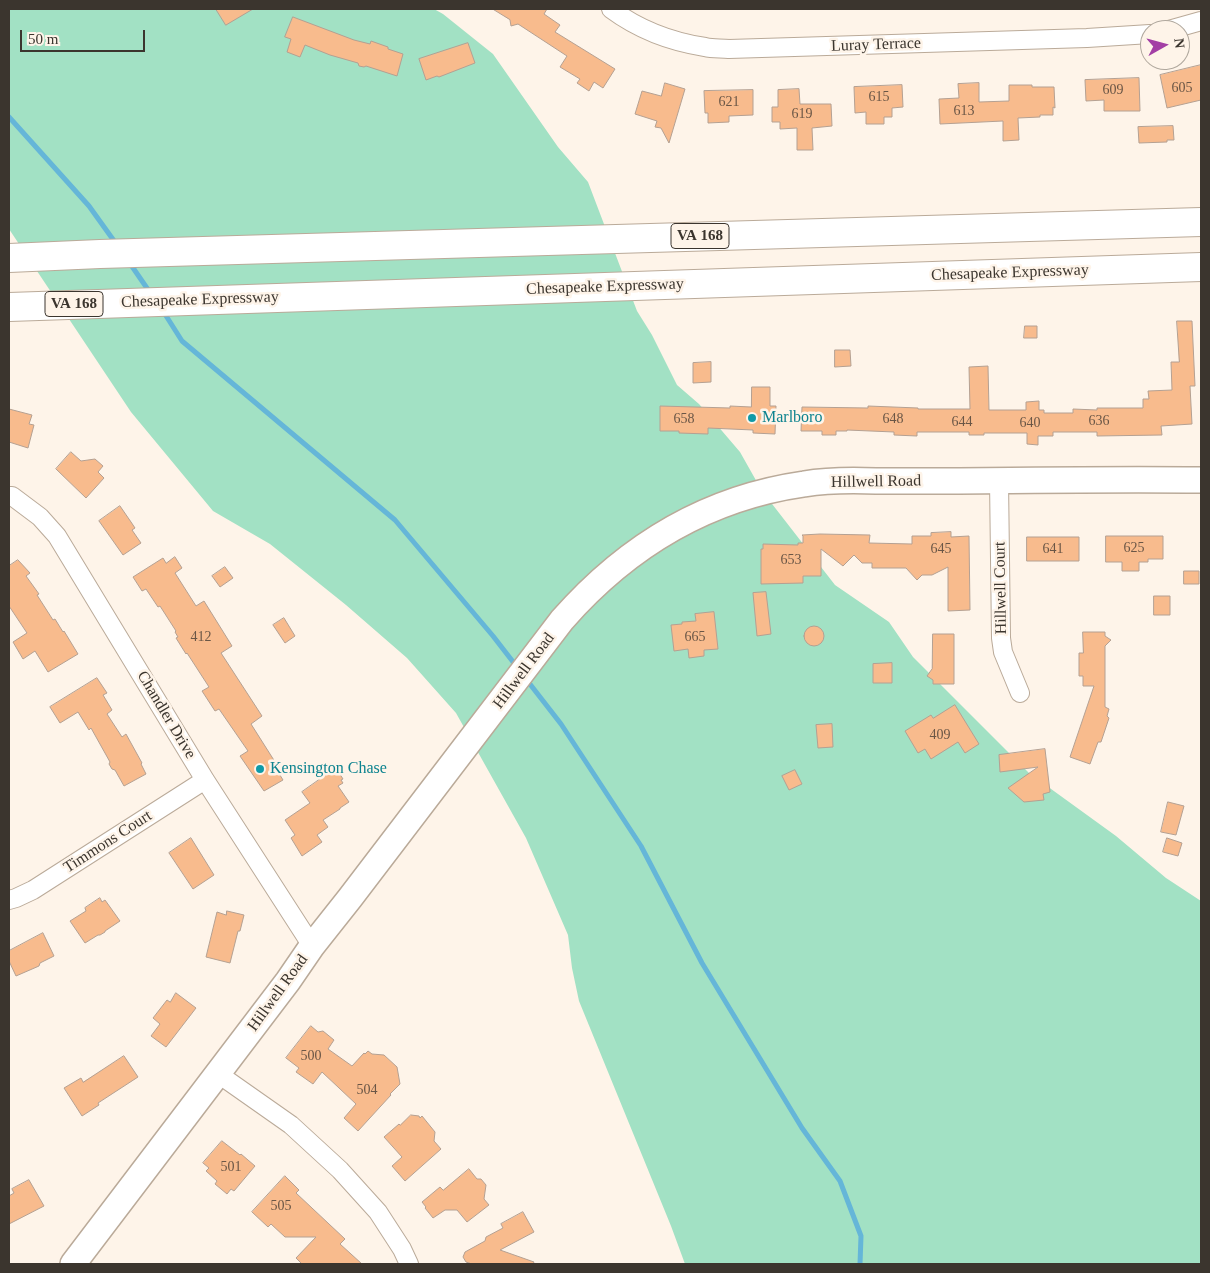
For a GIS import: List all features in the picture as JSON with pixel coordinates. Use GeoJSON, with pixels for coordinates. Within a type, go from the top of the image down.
{"type":"FeatureCollection","features":[{"type":"Feature","properties":{"kind":"highway","name":"VA 168"},"geometry":{"type":"LineString","coordinates":[[9,258],[1201,222]]}},
{"type":"Feature","properties":{"kind":"highway","name":"Chesapeake Expressway"},"geometry":{"type":"LineString","coordinates":[[9,307],[1201,267]]}},
{"type":"Feature","properties":{"kind":"street","name":"Luray Terrace"},"geometry":{"type":"LineString","coordinates":[[611,9],[635,24],[667,38],[705,47],[729,49],[1087,38],[1140,35]]}},
{"type":"Feature","properties":{"kind":"street","name":"Hillwell Road"},"geometry":{"type":"LineString","coordinates":[[73,1264],[288,981],[312,946],[562,620],[594,586],[620,563],[658,536],[691,518],[717,507],[760,492],[805,483],[844,480],[1201,480]]}},
{"type":"Feature","properties":{"kind":"street","name":"Hillwell Court"},"geometry":{"type":"LineString","coordinates":[[999,480],[1001,638],[1003,652],[1020,693]]}},
{"type":"Feature","properties":{"kind":"street","name":"Chandler Drive"},"geometry":{"type":"LineString","coordinates":[[9,496],[12,496],[40,516],[57,536],[205,780],[312,946]]}},
{"type":"Feature","properties":{"kind":"street","name":"Timmons Court"},"geometry":{"type":"LineString","coordinates":[[9,900],[33,890],[205,780]]}},
{"type":"Feature","properties":{"kind":"street"},"geometry":{"type":"LineString","coordinates":[[217,1073],[291,1125],[340,1170],[378,1212],[402,1248],[408,1264]]}},
{"type":"Feature","properties":{"kind":"green space"},"geometry":{"type":"Polygon","coordinates":[[[9,9],[434,9],[493,54],[558,147],[588,182],[637,311],[652,335],[677,385],[699,404],[740,452],[762,491],[835,585],[889,622],[913,657],[1029,773],[1116,836],[1166,878],[1201,901],[1201,1264],[685,1264],[579,1001],[568,935],[526,838],[456,713],[407,658],[346,605],[270,544],[213,511],[131,412],[9,229],[9,9]]]}},
{"type":"Feature","properties":{"kind":"building"},"geometry":{"type":"Polygon","coordinates":[[[216,9],[253,9],[226,25],[216,9]]]}},
{"type":"Feature","properties":{"kind":"building"},"geometry":{"type":"Polygon","coordinates":[[[493,9],[547,9],[544,14],[560,25],[555,32],[615,69],[603,88],[594,82],[589,91],[577,83],[580,79],[560,67],[567,56],[518,24],[511,26],[510,20],[493,9]]]}},
{"type":"Feature","properties":{"kind":"building"},"geometry":{"type":"Polygon","coordinates":[[[293,17],[354,40],[370,44],[371,41],[403,54],[397,76],[366,66],[359,66],[358,63],[305,45],[300,57],[287,52],[291,39],[285,37],[293,17]]]}},
{"type":"Feature","properties":{"kind":"building"},"geometry":{"type":"Polygon","coordinates":[[[468,43],[475,63],[426,80],[419,59],[468,43]]]}},
{"type":"Feature","properties":{"kind":"building"},"geometry":{"type":"Polygon","coordinates":[[[1201,65],[1201,100],[1167,108],[1160,75],[1180,70],[1190,70],[1190,68],[1201,65]]]}},
{"type":"Feature","properties":{"kind":"building"},"geometry":{"type":"Polygon","coordinates":[[[1139,78],[1140,111],[1104,111],[1104,100],[1086,101],[1085,80],[1139,78]]]}},
{"type":"Feature","properties":{"kind":"building"},"geometry":{"type":"Polygon","coordinates":[[[665,83],[685,89],[669,143],[661,128],[655,127],[657,121],[635,114],[642,91],[661,96],[665,83]]]}},
{"type":"Feature","properties":{"kind":"building"},"geometry":{"type":"Polygon","coordinates":[[[979,83],[979,102],[1009,101],[1009,85],[1054,87],[1055,108],[1053,107],[1053,115],[1018,118],[1019,140],[1003,141],[1003,121],[940,124],[939,99],[959,98],[958,84],[979,83]]]}},
{"type":"Feature","properties":{"kind":"building"},"geometry":{"type":"Polygon","coordinates":[[[902,85],[903,107],[892,108],[892,117],[884,117],[884,124],[866,124],[866,112],[855,113],[854,87],[902,85]]]}},
{"type":"Feature","properties":{"kind":"building"},"geometry":{"type":"Polygon","coordinates":[[[799,89],[800,104],[831,104],[832,126],[812,128],[813,150],[797,150],[797,128],[780,129],[780,122],[772,122],[772,107],[778,107],[778,90],[799,89]]]}},
{"type":"Feature","properties":{"kind":"building"},"geometry":{"type":"Polygon","coordinates":[[[753,90],[753,115],[729,116],[729,122],[708,123],[708,113],[705,113],[704,91],[753,90]]]}},
{"type":"Feature","properties":{"kind":"building"},"geometry":{"type":"Polygon","coordinates":[[[1173,126],[1174,140],[1139,143],[1138,127],[1173,126]]]}},
{"type":"Feature","properties":{"kind":"building"},"geometry":{"type":"Polygon","coordinates":[[[1177,321],[1192,321],[1195,386],[1190,386],[1192,424],[1161,426],[1162,435],[1097,436],[1097,432],[1053,432],[1053,436],[1038,436],[1038,445],[1027,444],[1027,433],[969,435],[969,432],[917,432],[917,436],[894,435],[894,432],[847,430],[836,431],[836,435],[822,435],[822,431],[801,431],[802,407],[868,408],[868,406],[918,409],[970,409],[969,367],[988,366],[989,410],[1026,410],[1026,402],[1039,401],[1039,410],[1044,410],[1044,413],[1073,413],[1073,409],[1143,408],[1143,399],[1149,399],[1148,391],[1172,390],[1171,362],[1179,362],[1177,321]]]}},
{"type":"Feature","properties":{"kind":"building"},"geometry":{"type":"Polygon","coordinates":[[[1025,326],[1037,326],[1037,338],[1024,338],[1025,326]]]}},
{"type":"Feature","properties":{"kind":"building"},"geometry":{"type":"Polygon","coordinates":[[[835,350],[850,350],[851,366],[835,367],[835,350]]]}},
{"type":"Feature","properties":{"kind":"building"},"geometry":{"type":"Polygon","coordinates":[[[711,362],[711,382],[693,383],[693,363],[711,362]]]}},
{"type":"Feature","properties":{"kind":"building"},"geometry":{"type":"Polygon","coordinates":[[[752,387],[770,387],[770,406],[776,406],[775,434],[753,433],[753,430],[708,428],[708,434],[660,431],[660,406],[751,407],[752,387]]]}},
{"type":"Feature","properties":{"kind":"building"},"geometry":{"type":"Polygon","coordinates":[[[9,409],[32,415],[29,424],[34,425],[28,448],[9,442],[9,409]]]}},
{"type":"Feature","properties":{"kind":"building"},"geometry":{"type":"Polygon","coordinates":[[[71,452],[81,461],[95,459],[103,466],[98,472],[104,478],[86,498],[56,469],[71,452]]]}},
{"type":"Feature","properties":{"kind":"building"},"geometry":{"type":"Polygon","coordinates":[[[120,506],[135,528],[132,530],[141,543],[123,555],[99,521],[120,506]]]}},
{"type":"Feature","properties":{"kind":"building"},"geometry":{"type":"Polygon","coordinates":[[[951,532],[951,537],[969,536],[970,610],[948,611],[948,567],[932,575],[922,575],[917,580],[906,568],[872,568],[872,563],[862,563],[854,555],[843,566],[821,549],[821,576],[803,576],[803,583],[761,584],[761,549],[763,549],[763,544],[798,545],[798,543],[803,543],[802,535],[820,534],[870,535],[869,543],[912,544],[912,536],[931,536],[931,533],[951,532]]]}},
{"type":"Feature","properties":{"kind":"building"},"geometry":{"type":"Polygon","coordinates":[[[1106,536],[1163,536],[1163,559],[1148,559],[1148,562],[1139,562],[1139,571],[1122,571],[1122,562],[1106,562],[1106,536]]]}},
{"type":"Feature","properties":{"kind":"building"},"geometry":{"type":"Polygon","coordinates":[[[1027,537],[1079,537],[1079,561],[1027,561],[1027,537]]]}},
{"type":"Feature","properties":{"kind":"building"},"geometry":{"type":"Polygon","coordinates":[[[175,557],[182,568],[175,573],[196,606],[204,601],[232,646],[221,653],[262,716],[251,724],[277,765],[275,767],[283,780],[264,791],[240,756],[248,751],[219,709],[215,711],[202,691],[209,687],[176,638],[178,637],[176,631],[160,606],[158,607],[146,589],[142,591],[133,577],[163,558],[166,563],[175,557]]]}},
{"type":"Feature","properties":{"kind":"building"},"geometry":{"type":"Polygon","coordinates":[[[18,560],[30,573],[26,576],[39,594],[37,595],[53,620],[55,619],[64,631],[78,654],[48,672],[35,651],[23,659],[13,642],[27,633],[9,606],[9,566],[18,560]]]}},
{"type":"Feature","properties":{"kind":"building"},"geometry":{"type":"Polygon","coordinates":[[[225,567],[233,578],[220,587],[212,576],[225,567]]]}},
{"type":"Feature","properties":{"kind":"building"},"geometry":{"type":"Polygon","coordinates":[[[1184,571],[1199,571],[1199,584],[1184,584],[1184,571]]]}},
{"type":"Feature","properties":{"kind":"building"},"geometry":{"type":"Polygon","coordinates":[[[766,592],[771,634],[757,636],[753,593],[766,592]]]}},
{"type":"Feature","properties":{"kind":"building"},"geometry":{"type":"Polygon","coordinates":[[[1154,596],[1170,596],[1170,615],[1154,615],[1154,596]]]}},
{"type":"Feature","properties":{"kind":"building"},"geometry":{"type":"Polygon","coordinates":[[[714,612],[718,649],[704,650],[704,656],[689,658],[688,649],[674,651],[671,625],[696,621],[695,614],[714,612]]]}},
{"type":"Feature","properties":{"kind":"building"},"geometry":{"type":"Polygon","coordinates":[[[284,618],[295,636],[285,643],[273,625],[284,618]]]}},
{"type":"Feature","properties":{"kind":"building"},"geometry":{"type":"Polygon","coordinates":[[[814,626],[821,629],[824,636],[821,643],[814,646],[807,643],[804,636],[807,629],[814,626]]]}},
{"type":"Feature","properties":{"kind":"building"},"geometry":{"type":"Polygon","coordinates":[[[1083,632],[1105,632],[1105,636],[1111,640],[1105,646],[1105,707],[1109,709],[1107,716],[1109,718],[1101,742],[1098,742],[1090,764],[1070,757],[1094,686],[1083,686],[1083,676],[1079,676],[1079,653],[1083,653],[1083,632]]]}},
{"type":"Feature","properties":{"kind":"building"},"geometry":{"type":"Polygon","coordinates":[[[933,634],[954,634],[954,684],[933,684],[933,680],[927,676],[932,669],[933,634]]]}},
{"type":"Feature","properties":{"kind":"building"},"geometry":{"type":"Polygon","coordinates":[[[892,663],[892,683],[873,683],[873,664],[892,663]]]}},
{"type":"Feature","properties":{"kind":"building"},"geometry":{"type":"Polygon","coordinates":[[[97,678],[107,693],[103,695],[112,710],[107,714],[122,737],[126,734],[146,774],[124,786],[115,770],[109,764],[110,762],[91,728],[89,730],[78,712],[60,723],[50,707],[97,678]]]}},
{"type":"Feature","properties":{"kind":"building"},"geometry":{"type":"Polygon","coordinates":[[[955,705],[979,744],[965,753],[958,742],[931,759],[925,749],[918,753],[905,731],[931,715],[933,718],[955,705]]]}},
{"type":"Feature","properties":{"kind":"building"},"geometry":{"type":"Polygon","coordinates":[[[832,724],[833,747],[818,748],[816,725],[832,724]]]}},
{"type":"Feature","properties":{"kind":"building"},"geometry":{"type":"Polygon","coordinates":[[[1045,749],[1050,792],[1043,794],[1044,800],[1024,802],[1008,788],[1038,767],[1000,772],[999,755],[1045,749]]]}},
{"type":"Feature","properties":{"kind":"building"},"geometry":{"type":"Polygon","coordinates":[[[336,768],[343,779],[341,780],[343,783],[338,786],[349,802],[323,820],[328,827],[317,835],[322,842],[302,856],[291,838],[295,835],[285,820],[310,803],[302,792],[336,768]]]}},
{"type":"Feature","properties":{"kind":"building"},"geometry":{"type":"Polygon","coordinates":[[[795,770],[802,784],[789,790],[782,776],[795,770]]]}},
{"type":"Feature","properties":{"kind":"building"},"geometry":{"type":"Polygon","coordinates":[[[1168,802],[1184,806],[1176,835],[1161,832],[1168,802]]]}},
{"type":"Feature","properties":{"kind":"building"},"geometry":{"type":"Polygon","coordinates":[[[191,838],[214,875],[193,889],[169,853],[191,838]]]}},
{"type":"Feature","properties":{"kind":"building"},"geometry":{"type":"Polygon","coordinates":[[[1167,838],[1182,843],[1178,856],[1163,852],[1167,838]]]}},
{"type":"Feature","properties":{"kind":"building"},"geometry":{"type":"Polygon","coordinates":[[[100,898],[102,902],[105,900],[120,921],[85,943],[70,921],[86,911],[85,908],[100,898]]]}},
{"type":"Feature","properties":{"kind":"building"},"geometry":{"type":"Polygon","coordinates":[[[227,911],[244,915],[230,963],[206,957],[217,912],[226,915],[227,911]]]}},
{"type":"Feature","properties":{"kind":"building"},"geometry":{"type":"Polygon","coordinates":[[[43,933],[54,956],[40,963],[39,966],[16,976],[9,961],[9,951],[43,933]]]}},
{"type":"Feature","properties":{"kind":"building"},"geometry":{"type":"Polygon","coordinates":[[[176,993],[196,1008],[166,1047],[151,1036],[160,1024],[153,1018],[167,1000],[170,1002],[176,993]]]}},
{"type":"Feature","properties":{"kind":"building"},"geometry":{"type":"Polygon","coordinates":[[[311,1026],[318,1032],[323,1031],[334,1040],[328,1049],[352,1066],[368,1051],[372,1054],[384,1055],[397,1067],[400,1084],[358,1131],[344,1118],[356,1104],[322,1072],[313,1084],[296,1072],[299,1068],[286,1058],[311,1026]]]}},
{"type":"Feature","properties":{"kind":"building"},"geometry":{"type":"Polygon","coordinates":[[[124,1056],[138,1077],[98,1103],[99,1105],[82,1116],[64,1088],[81,1078],[83,1082],[124,1056]]]}},
{"type":"Feature","properties":{"kind":"building"},"geometry":{"type":"Polygon","coordinates":[[[411,1115],[419,1116],[420,1118],[422,1116],[435,1132],[434,1141],[441,1149],[405,1181],[392,1166],[402,1157],[384,1137],[411,1115]]]}},
{"type":"Feature","properties":{"kind":"building"},"geometry":{"type":"Polygon","coordinates":[[[222,1141],[255,1166],[234,1191],[231,1189],[227,1194],[215,1184],[217,1181],[206,1171],[209,1168],[203,1163],[222,1141]]]}},
{"type":"Feature","properties":{"kind":"building"},"geometry":{"type":"Polygon","coordinates":[[[469,1169],[477,1179],[481,1179],[486,1185],[484,1199],[489,1205],[467,1222],[457,1210],[445,1210],[433,1218],[422,1202],[440,1187],[443,1190],[469,1169]]]}},
{"type":"Feature","properties":{"kind":"building"},"geometry":{"type":"Polygon","coordinates":[[[285,1176],[299,1190],[296,1193],[345,1239],[340,1244],[362,1264],[302,1264],[296,1258],[316,1237],[285,1237],[271,1224],[268,1227],[252,1212],[285,1176]]]}},
{"type":"Feature","properties":{"kind":"building"},"geometry":{"type":"Polygon","coordinates":[[[29,1180],[44,1206],[9,1224],[9,1196],[14,1193],[12,1189],[29,1180]]]}},
{"type":"Feature","properties":{"kind":"building"},"geometry":{"type":"Polygon","coordinates":[[[523,1212],[534,1232],[500,1250],[534,1262],[533,1264],[472,1264],[466,1262],[463,1257],[465,1252],[503,1228],[501,1224],[523,1212]]]}},
{"type":"Feature","properties":{"kind":"waterway"},"geometry":{"type":"LineString","coordinates":[[9,117],[89,206],[117,245]]}},
{"type":"Feature","properties":{"kind":"waterway"},"geometry":{"type":"LineString","coordinates":[[129,262],[151,294]]}},
{"type":"Feature","properties":{"kind":"waterway"},"geometry":{"type":"LineString","coordinates":[[163,311],[182,341],[395,520],[517,667]]}},
{"type":"Feature","properties":{"kind":"waterway"},"geometry":{"type":"LineString","coordinates":[[526,679],[561,724],[641,846],[702,963],[802,1128],[840,1181],[861,1236],[860,1264]]}},
{"type":"Feature","properties":{"kind":"place","name":"Marlboro"},"geometry":{"type":"Point","coordinates":[752,418]}},
{"type":"Feature","properties":{"kind":"place","name":"Kensington Chase"},"geometry":{"type":"Point","coordinates":[260,769]}}]}
